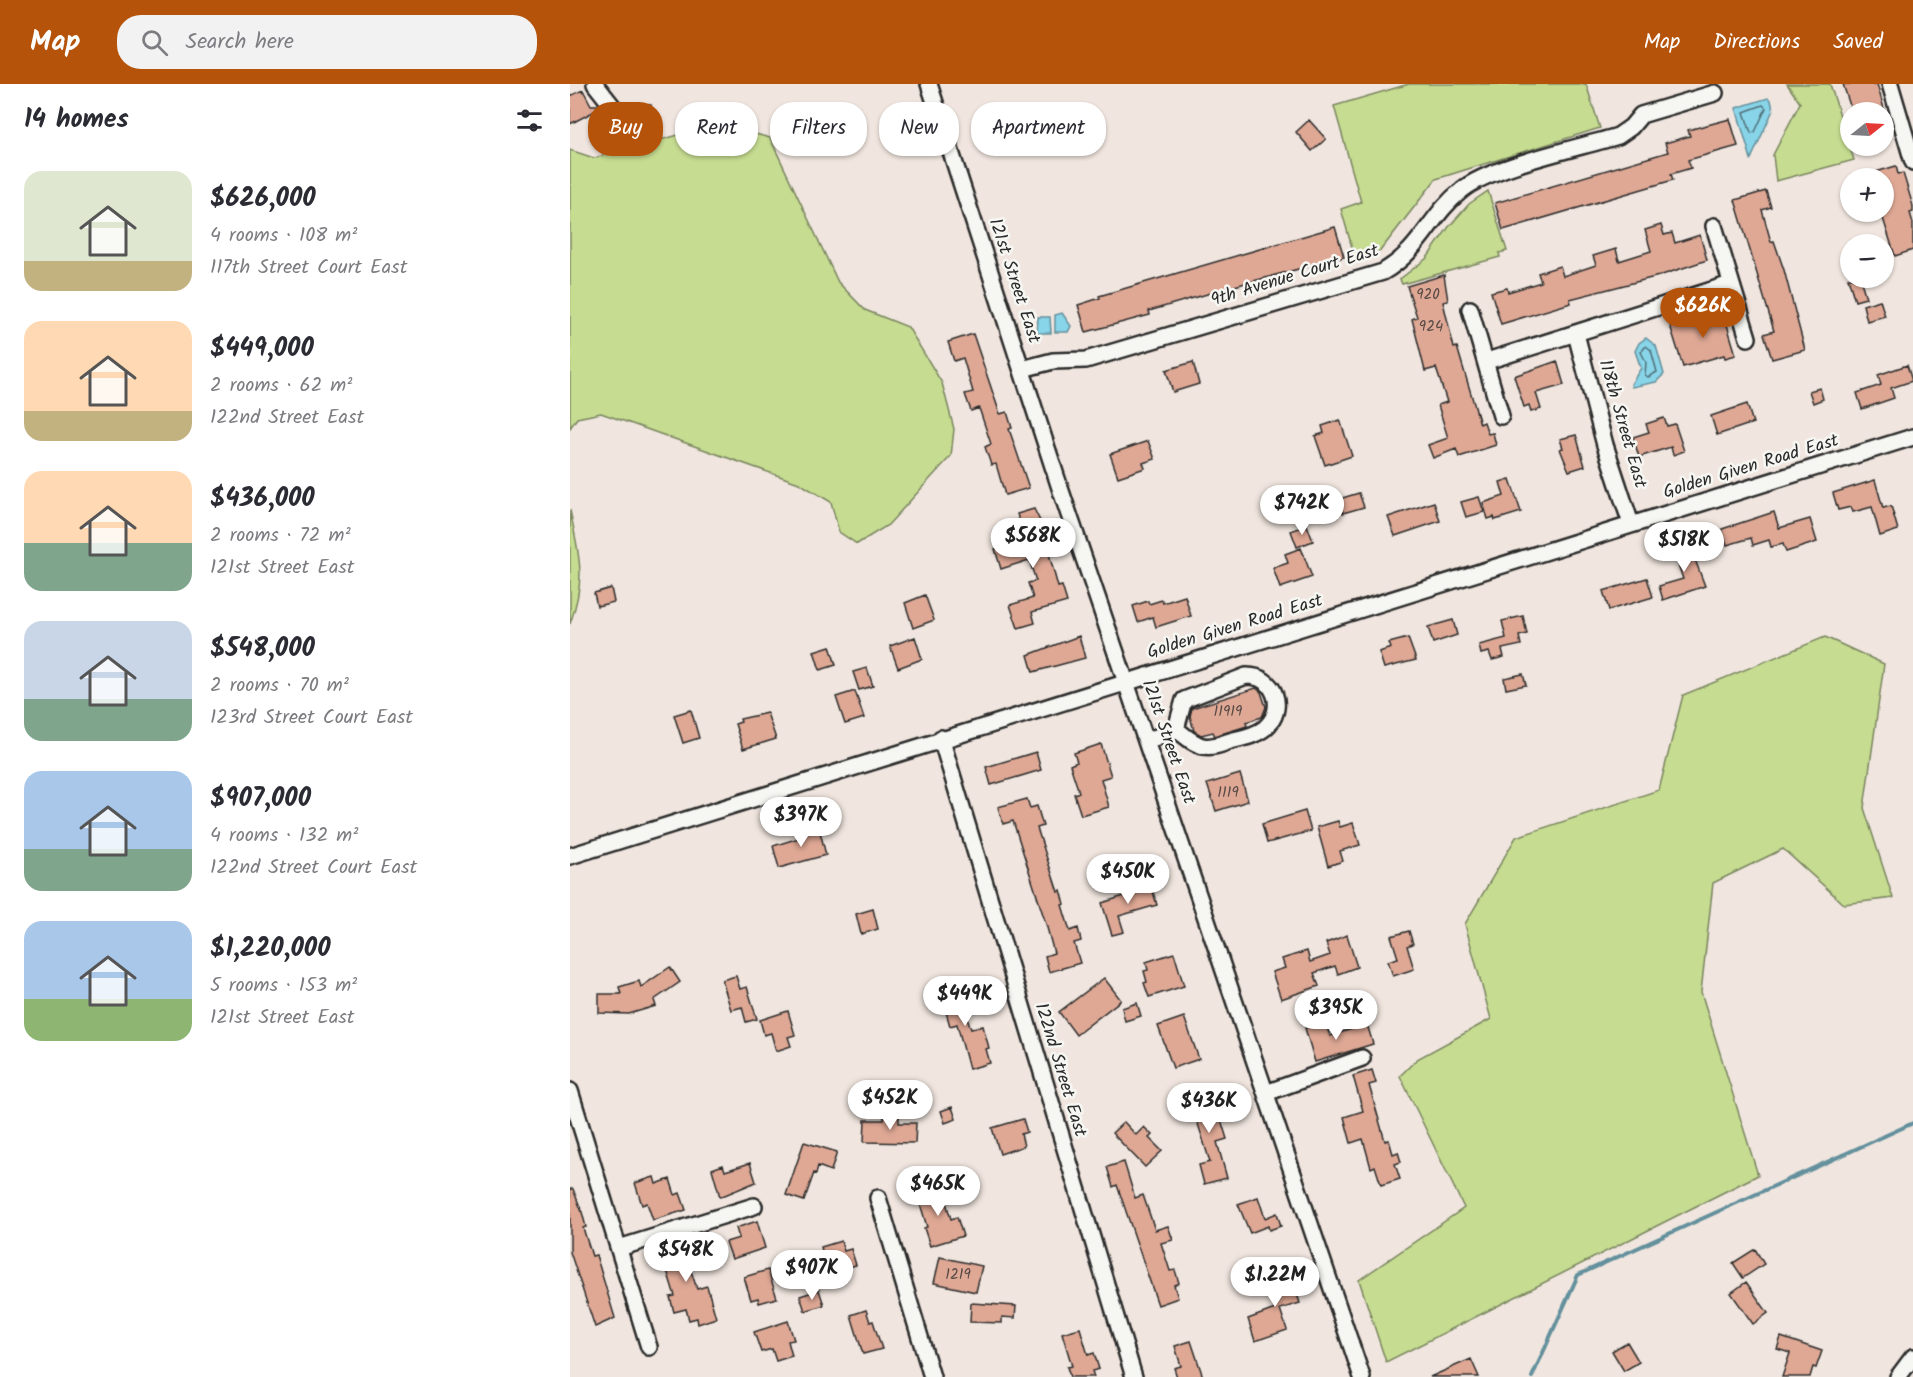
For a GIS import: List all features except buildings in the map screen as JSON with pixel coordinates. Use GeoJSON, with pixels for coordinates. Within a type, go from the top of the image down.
{"type":"FeatureCollection","features":[{"type":"Feature","properties":{"kind":"street"},"geometry":{"type":"LineString","coordinates":[[595,84],[609,102]]}},
{"type":"Feature","properties":{"kind":"street","name":"121st Street East"},"geometry":{"type":"LineString","coordinates":[[929,84],[1126,681],[1362,1377]]}},
{"type":"Feature","properties":{"kind":"street"},"geometry":{"type":"LineString","coordinates":[[1890,84],[1909,130],[1913,162]]}},
{"type":"Feature","properties":{"kind":"street","name":"9th Avenue Court East"},"geometry":{"type":"LineString","coordinates":[[1022,369],[1053,361],[1086,360],[1383,272],[1411,251],[1448,202],[1463,189],[1494,173],[1618,136],[1631,128],[1641,115],[1715,93]]}},
{"type":"Feature","properties":{"kind":"street"},"geometry":{"type":"LineString","coordinates":[[1714,226],[1748,338]]}},
{"type":"Feature","properties":{"kind":"street"},"geometry":{"type":"LineString","coordinates":[[1487,361],[1731,284]]}},
{"type":"Feature","properties":{"kind":"street"},"geometry":{"type":"LineString","coordinates":[[1470,309],[1487,361],[1501,416]]}},
{"type":"Feature","properties":{"kind":"street","name":"118th Street East"},"geometry":{"type":"LineString","coordinates":[[1576,334],[1605,445],[1631,525]]}},
{"type":"Feature","properties":{"kind":"street","name":"Golden Given Road East"},"geometry":{"type":"LineString","coordinates":[[570,856],[941,738],[1913,437]]}},
{"type":"Feature","properties":{"kind":"street"},"geometry":{"type":"LineString","coordinates":[[1246,676],[1254,676],[1266,681],[1277,699],[1277,709],[1272,720],[1264,729],[1212,747],[1193,743],[1176,729],[1184,700],[1246,676]]}},
{"type":"Feature","properties":{"kind":"street"},"geometry":{"type":"LineString","coordinates":[[1147,741],[1176,729]]}},
{"type":"Feature","properties":{"kind":"street","name":"122nd Street East"},"geometry":{"type":"LineString","coordinates":[[941,738],[1134,1377]]}},
{"type":"Feature","properties":{"kind":"street"},"geometry":{"type":"LineString","coordinates":[[1266,1093],[1362,1058]]}},
{"type":"Feature","properties":{"kind":"street"},"geometry":{"type":"LineString","coordinates":[[570,1091],[650,1347]]}},
{"type":"Feature","properties":{"kind":"street"},"geometry":{"type":"LineString","coordinates":[[878,1198],[932,1377]]}},
{"type":"Feature","properties":{"kind":"street"},"geometry":{"type":"LineString","coordinates":[[619,1248],[754,1206]]}},
{"type":"Feature","properties":{"kind":"street"},"geometry":{"type":"LineString","coordinates":[[1898,1377],[1913,1357]]}},
{"type":"Feature","properties":{"kind":"green space"},"geometry":{"type":"Polygon","coordinates":[[[1409,84],[1586,84],[1600,128],[1436,179],[1380,251],[1355,258],[1341,209],[1361,202],[1334,106],[1409,84]]]}},
{"type":"Feature","properties":{"kind":"green space"},"geometry":{"type":"Polygon","coordinates":[[[1787,84],[1830,84],[1840,116],[1840,156],[1853,156],[1854,160],[1776,181],[1773,155],[1800,103],[1787,84]]]}},
{"type":"Feature","properties":{"kind":"green space"},"geometry":{"type":"Polygon","coordinates":[[[758,135],[770,138],[770,156],[778,156],[838,282],[865,310],[908,327],[942,383],[954,429],[951,456],[888,525],[857,544],[839,532],[831,502],[799,483],[601,413],[577,418],[570,428],[570,150],[594,158],[663,156],[663,139],[675,136],[675,156],[758,156],[758,135]]]}},
{"type":"Feature","properties":{"kind":"green space"},"geometry":{"type":"Polygon","coordinates":[[[1488,191],[1507,251],[1499,253],[1500,257],[1402,284],[1400,279],[1427,258],[1448,228],[1469,204],[1488,191]]]}},
{"type":"Feature","properties":{"kind":"green space"},"geometry":{"type":"Polygon","coordinates":[[[570,510],[580,579],[570,624],[570,510]]]}},
{"type":"Feature","properties":{"kind":"green space"},"geometry":{"type":"Polygon","coordinates":[[[1825,637],[1884,664],[1864,808],[1893,898],[1844,904],[1783,849],[1713,883],[1701,992],[1758,1175],[1386,1362],[1359,1280],[1464,1208],[1400,1076],[1417,1059],[1491,1019],[1465,924],[1516,837],[1659,790],[1683,695],[1825,637]]]}},
{"type":"Feature","properties":{"kind":"water"},"geometry":{"type":"Polygon","coordinates":[[[1768,98],[1771,100],[1773,110],[1751,159],[1736,108],[1768,98]]]}},
{"type":"Feature","properties":{"kind":"water"},"geometry":{"type":"Polygon","coordinates":[[[1062,313],[1071,326],[1068,332],[1055,332],[1055,315],[1062,313]]]}},
{"type":"Feature","properties":{"kind":"water"},"geometry":{"type":"Polygon","coordinates":[[[1038,317],[1050,317],[1051,333],[1037,333],[1038,317]]]}},
{"type":"Feature","properties":{"kind":"water"},"geometry":{"type":"Polygon","coordinates":[[[1646,338],[1656,346],[1664,374],[1656,382],[1632,387],[1631,384],[1641,368],[1635,351],[1639,343],[1646,338]]]}},
{"type":"Feature","properties":{"kind":"waterway"},"geometry":{"type":"LineString","coordinates":[[1532,1377],[1578,1275],[1913,1123]]}}]}
